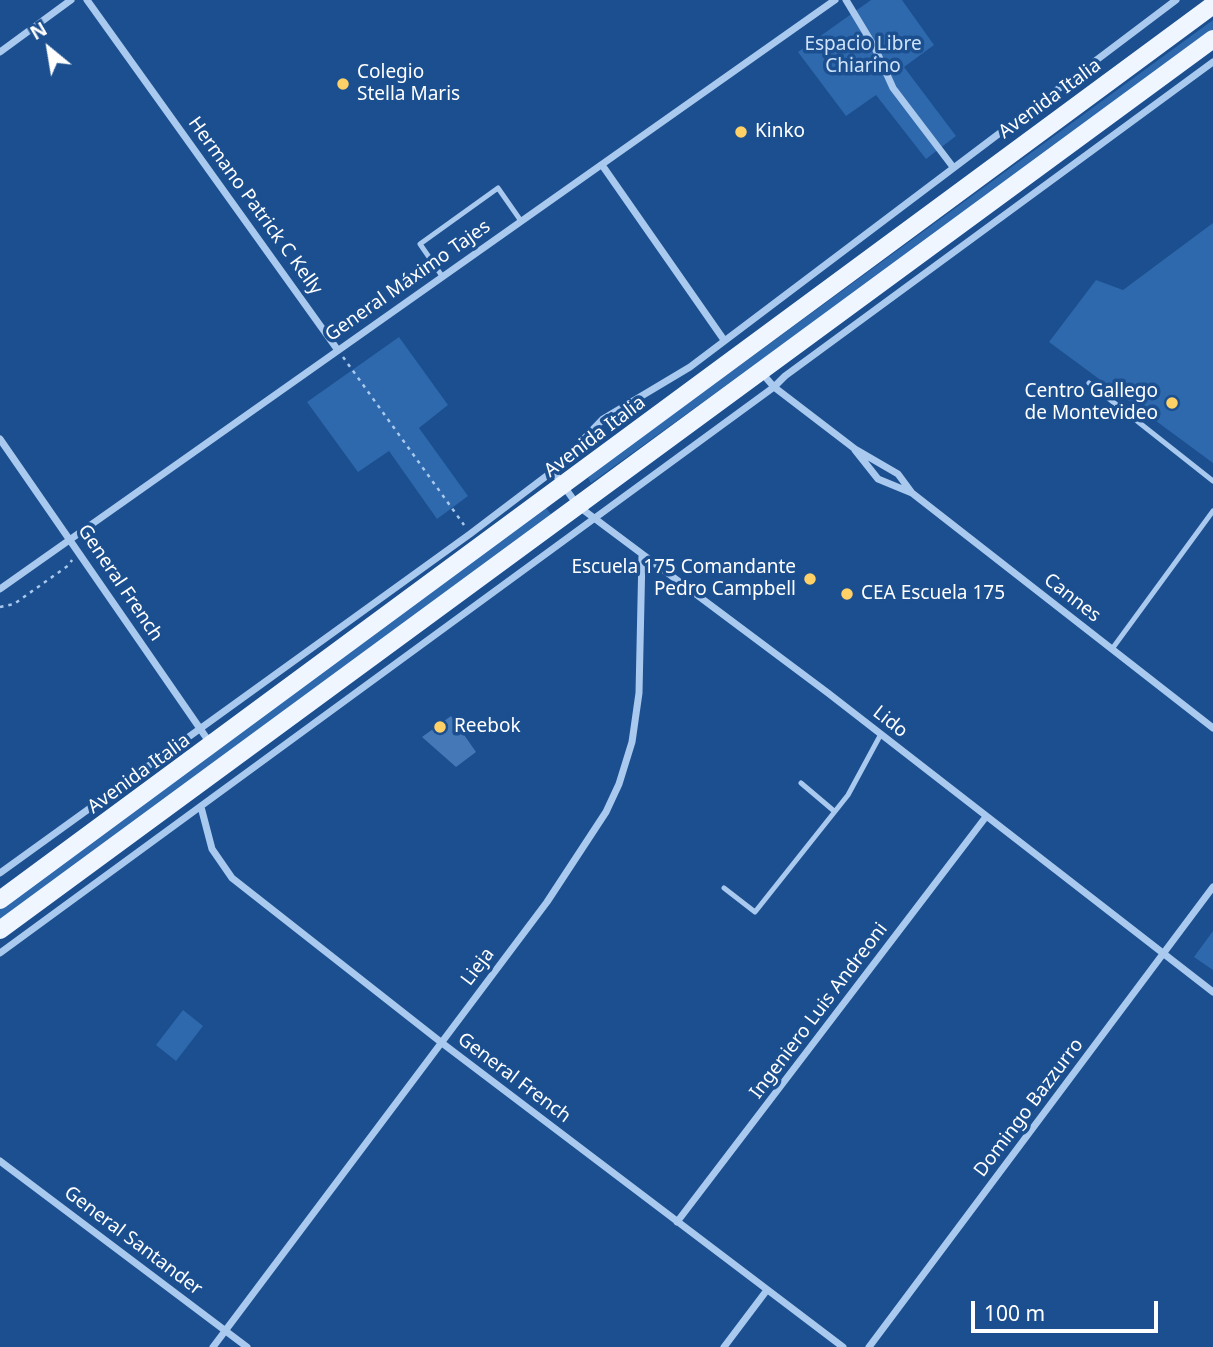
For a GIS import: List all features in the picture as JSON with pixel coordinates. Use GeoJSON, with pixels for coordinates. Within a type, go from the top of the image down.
{"type":"FeatureCollection","features":[{"type":"Feature","properties":{"kind":"main road","name":"Avenida Italia"},"geometry":{"type":"LineString","coordinates":[[0,900],[213,746],[558,479],[1213,5]]}},
{"type":"Feature","properties":{"kind":"main road"},"geometry":{"type":"LineString","coordinates":[[0,930],[760,372],[1210,52]]}},
{"type":"Feature","properties":{"kind":"street"},"geometry":{"type":"LineString","coordinates":[[0,52],[71,0]]}},
{"type":"Feature","properties":{"kind":"street","name":"Hermano Patrick C Kelly"},"geometry":{"type":"LineString","coordinates":[[87,0],[337,349]]}},
{"type":"Feature","properties":{"kind":"street","name":"General Máximo Tajes"},"geometry":{"type":"LineString","coordinates":[[0,589],[835,0]]}},
{"type":"Feature","properties":{"kind":"street"},"geometry":{"type":"LineString","coordinates":[[846,0],[875,47],[893,88],[953,167]]}},
{"type":"Feature","properties":{"kind":"street","name":"Avenida Italia"},"geometry":{"type":"LineString","coordinates":[[0,873],[470,534],[558,479],[603,419],[668,381],[1176,0]]}},
{"type":"Feature","properties":{"kind":"street"},"geometry":{"type":"LineString","coordinates":[[0,953],[774,387],[1210,52]]}},
{"type":"Feature","properties":{"kind":"street"},"geometry":{"type":"LineString","coordinates":[[602,164],[724,340]]}},
{"type":"Feature","properties":{"kind":"street","name":"Cannes"},"geometry":{"type":"LineString","coordinates":[[760,372],[774,387],[855,449],[892,469],[912,493],[1213,728]]}},
{"type":"Feature","properties":{"kind":"street","name":"General French"},"geometry":{"type":"LineString","coordinates":[[0,439],[213,746]]}},
{"type":"Feature","properties":{"kind":"street","name":"Cannes"},"geometry":{"type":"LineString","coordinates":[[855,449],[878,479],[912,493]]}},
{"type":"Feature","properties":{"kind":"street","name":"Lido"},"geometry":{"type":"LineString","coordinates":[[558,479],[578,506],[881,734],[985,818],[1213,992]]}},
{"type":"Feature","properties":{"kind":"street","name":"Lieja"},"geometry":{"type":"LineString","coordinates":[[213,1347],[568,874],[591,839],[619,784],[632,742],[639,692],[642,555]]}},
{"type":"Feature","properties":{"kind":"street","name":"General French"},"geometry":{"type":"LineString","coordinates":[[201,807],[212,849],[232,878],[442,1043],[843,1347]]}},
{"type":"Feature","properties":{"kind":"street","name":"Ingeniero Luis Andreoni"},"geometry":{"type":"LineString","coordinates":[[677,1222],[985,818]]}},
{"type":"Feature","properties":{"kind":"street","name":"Domingo Bazzurro"},"geometry":{"type":"LineString","coordinates":[[869,1347],[1213,887]]}},
{"type":"Feature","properties":{"kind":"street","name":"General Santander"},"geometry":{"type":"LineString","coordinates":[[0,1161],[247,1347]]}},
{"type":"Feature","properties":{"kind":"street"},"geometry":{"type":"LineString","coordinates":[[724,1347],[767,1290]]}},
{"type":"Feature","properties":{"kind":"lane"},"geometry":{"type":"LineString","coordinates":[[442,275],[420,244],[498,188],[521,221]]}},
{"type":"Feature","properties":{"kind":"lane"},"geometry":{"type":"LineString","coordinates":[[1089,383],[1213,481]]}},
{"type":"Feature","properties":{"kind":"lane"},"geometry":{"type":"LineString","coordinates":[[1112,649],[1213,511]]}},
{"type":"Feature","properties":{"kind":"lane"},"geometry":{"type":"LineString","coordinates":[[724,888],[755,912],[861,775],[864,761],[881,734]]}},
{"type":"Feature","properties":{"kind":"lane"},"geometry":{"type":"LineString","coordinates":[[801,783],[834,811]]}},
{"type":"Feature","properties":{"kind":"path"},"geometry":{"type":"LineString","coordinates":[[337,349],[470,534]]}},
{"type":"Feature","properties":{"kind":"path"},"geometry":{"type":"LineString","coordinates":[[0,607],[14,604],[69,565],[73,559]]}},
{"type":"Feature","properties":{"kind":"green space","name":"Espacio Libre Chiarino"},"geometry":{"type":"Polygon","coordinates":[[[871,0],[902,0],[934,45],[904,67],[956,136],[926,159],[876,95],[846,116],[798,52],[871,0]]]}},
{"type":"Feature","properties":{"kind":"green space"},"geometry":{"type":"Polygon","coordinates":[[[1213,20],[1213,33],[591,483],[588,478],[598,469],[1213,20]]]}},
{"type":"Feature","properties":{"kind":"green space","name":"Centro Gallego de Montevideo"},"geometry":{"type":"Polygon","coordinates":[[[1213,223],[1213,463],[1049,342],[1096,280],[1123,290],[1213,223]]]}},
{"type":"Feature","properties":{"kind":"green space"},"geometry":{"type":"Polygon","coordinates":[[[399,337],[448,405],[419,428],[468,496],[437,519],[389,451],[358,472],[307,402],[399,337]]]}},
{"type":"Feature","properties":{"kind":"green space"},"geometry":{"type":"Polygon","coordinates":[[[545,507],[551,514],[0,920],[0,906],[545,507]]]}},
{"type":"Feature","properties":{"kind":"green space"},"geometry":{"type":"Polygon","coordinates":[[[1213,931],[1213,970],[1194,957],[1213,931]]]}},
{"type":"Feature","properties":{"kind":"green space"},"geometry":{"type":"Polygon","coordinates":[[[183,1010],[203,1026],[176,1061],[156,1045],[183,1010]]]}},
{"type":"Feature","properties":{"kind":"building"},"geometry":{"type":"Polygon","coordinates":[[[451,716],[476,752],[456,767],[422,737],[451,716]]]}},
{"type":"Feature","properties":{"kind":"place","name":"Colegio Stella Maris"},"geometry":{"type":"Point","coordinates":[343,84]}},
{"type":"Feature","properties":{"kind":"place","name":"Kinko"},"geometry":{"type":"Point","coordinates":[741,132]}},
{"type":"Feature","properties":{"kind":"place","name":"Centro Gallego de Montevideo"},"geometry":{"type":"Point","coordinates":[1172,403]}},
{"type":"Feature","properties":{"kind":"place","name":"Escuela 175 Comandante Pedro Campbell"},"geometry":{"type":"Point","coordinates":[810,579]}},
{"type":"Feature","properties":{"kind":"place","name":"CEA Escuela 175"},"geometry":{"type":"Point","coordinates":[847,594]}},
{"type":"Feature","properties":{"kind":"place","name":"Reebok"},"geometry":{"type":"Point","coordinates":[440,727]}}]}
